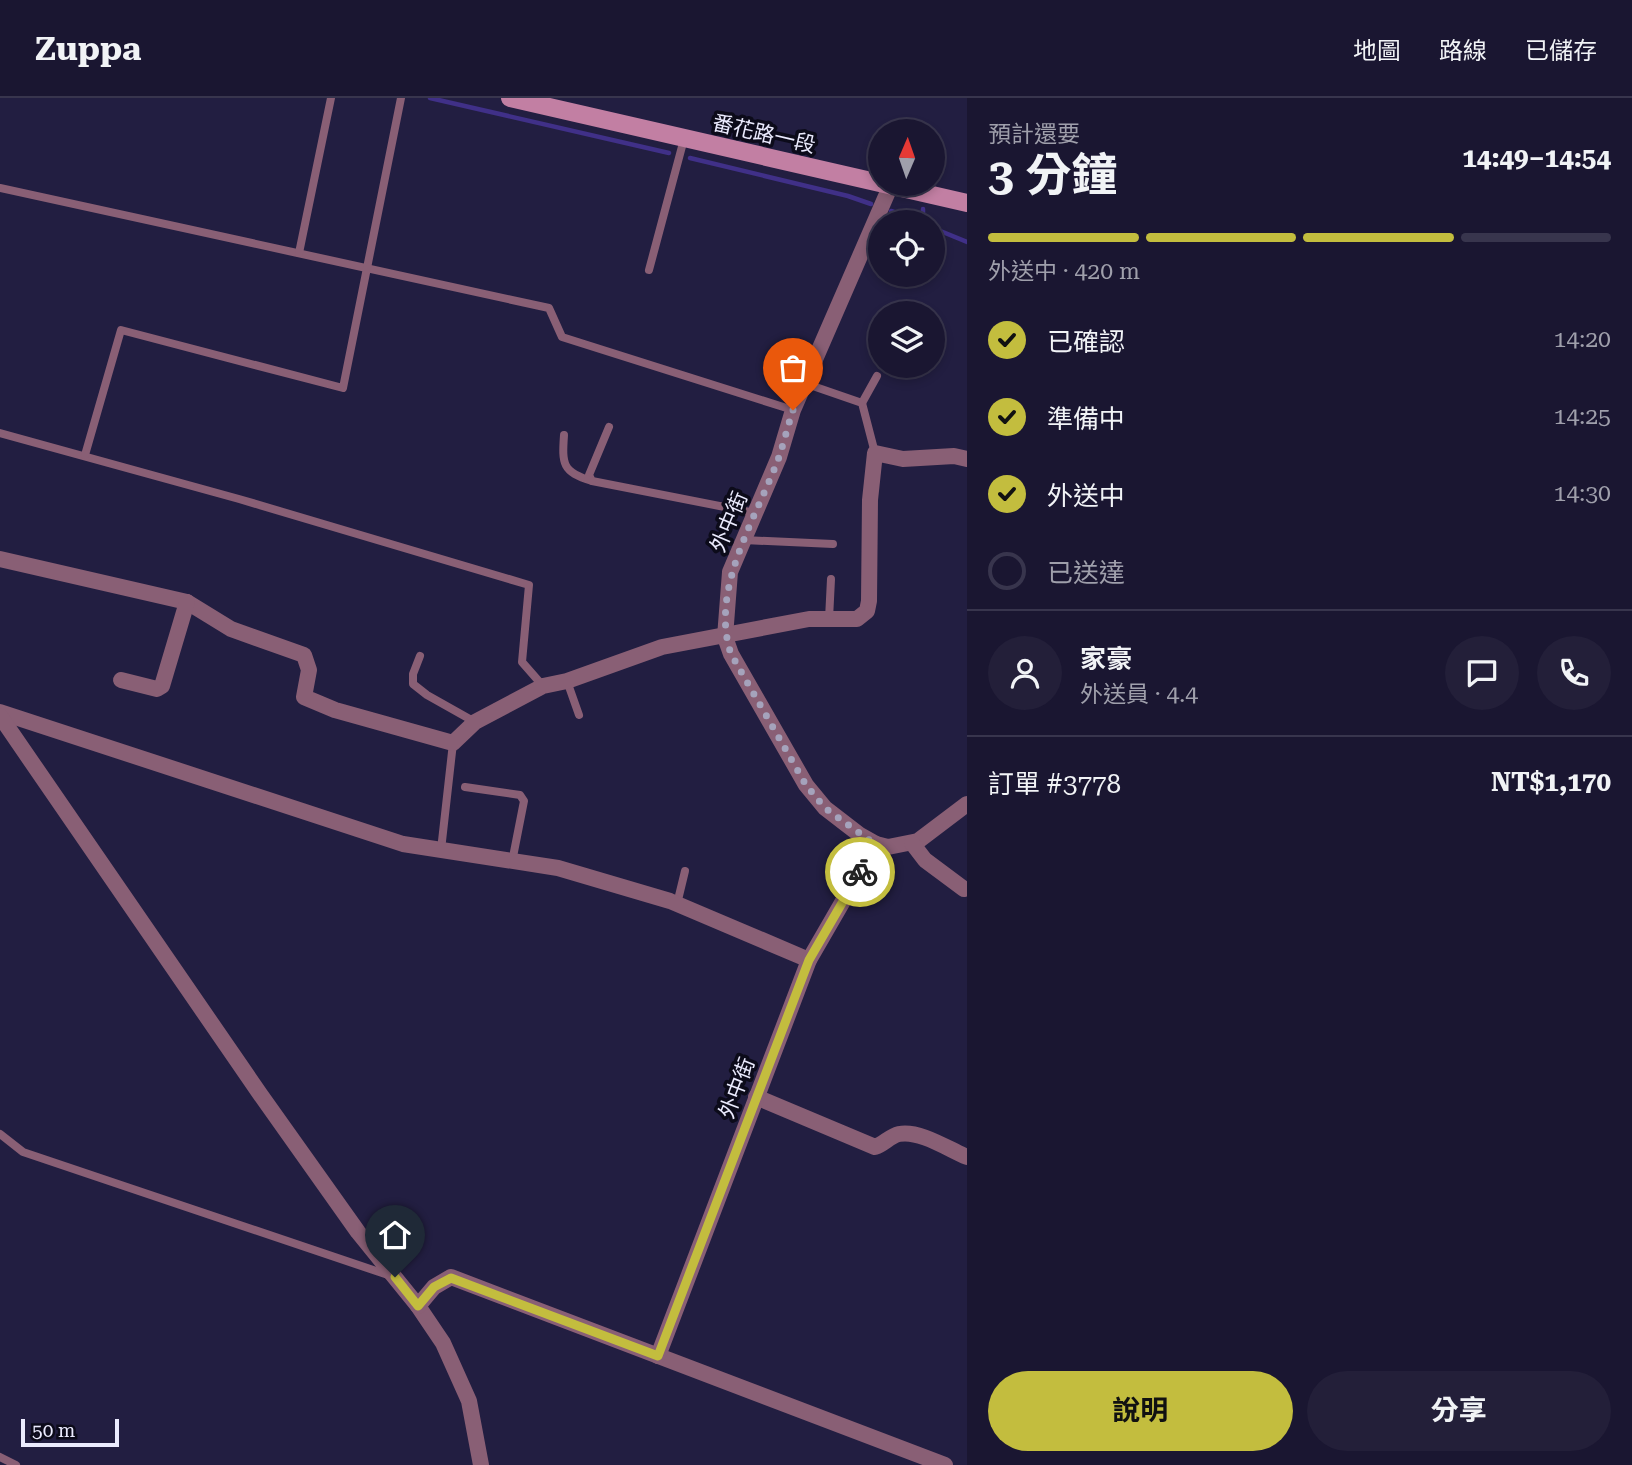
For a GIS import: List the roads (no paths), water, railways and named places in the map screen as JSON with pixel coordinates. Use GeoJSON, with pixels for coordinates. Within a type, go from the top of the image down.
{"type":"FeatureCollection","features":[{"type":"Feature","properties":{"kind":"main road","name":"番花路一段"},"geometry":{"type":"LineString","coordinates":[[510,98],[868,182]]}},
{"type":"Feature","properties":{"kind":"main road","name":"番花路一段"},"geometry":{"type":"LineString","coordinates":[[933,196],[967,203]]}},
{"type":"Feature","properties":{"kind":"street","name":"外中街"},"geometry":{"type":"LineString","coordinates":[[658,1356],[809,960],[876,845],[825,808],[806,785],[731,654],[725,637],[730,572],[779,457],[804,383],[886,196]]}},
{"type":"Feature","properties":{"kind":"street"},"geometry":{"type":"LineString","coordinates":[[0,559],[187,602],[232,629],[304,655],[309,670],[304,697],[335,710],[453,743],[475,722],[543,686],[567,681],[662,647],[725,637],[809,618],[857,619],[867,611],[869,601],[870,500],[876,453],[903,458],[954,456],[967,459]]}},
{"type":"Feature","properties":{"kind":"street"},"geometry":{"type":"LineString","coordinates":[[121,680],[157,689],[162,686],[187,602]]}},
{"type":"Feature","properties":{"kind":"street"},"geometry":{"type":"LineString","coordinates":[[0,714],[403,844],[558,867],[677,904],[809,960]]}},
{"type":"Feature","properties":{"kind":"street"},"geometry":{"type":"LineString","coordinates":[[0,714],[260,1094],[358,1232],[418,1306],[443,1343],[470,1401],[481,1465]]}},
{"type":"Feature","properties":{"kind":"street"},"geometry":{"type":"LineString","coordinates":[[876,845],[888,847],[918,841],[967,804]]}},
{"type":"Feature","properties":{"kind":"street"},"geometry":{"type":"LineString","coordinates":[[912,843],[925,860],[964,889]]}},
{"type":"Feature","properties":{"kind":"street"},"geometry":{"type":"LineString","coordinates":[[757,1097],[875,1147],[897,1135],[912,1133],[967,1157]]}},
{"type":"Feature","properties":{"kind":"street"},"geometry":{"type":"LineString","coordinates":[[418,1306],[434,1287],[451,1278],[945,1465]]}},
{"type":"Feature","properties":{"kind":"lane"},"geometry":{"type":"LineString","coordinates":[[299,253],[331,98]]}},
{"type":"Feature","properties":{"kind":"lane"},"geometry":{"type":"LineString","coordinates":[[85,455],[121,330],[343,388],[401,98]]}},
{"type":"Feature","properties":{"kind":"lane"},"geometry":{"type":"LineString","coordinates":[[649,270],[684,139]]}},
{"type":"Feature","properties":{"kind":"lane"},"geometry":{"type":"LineString","coordinates":[[0,188],[549,308],[562,337],[793,410]]}},
{"type":"Feature","properties":{"kind":"lane"},"geometry":{"type":"LineString","coordinates":[[876,378],[862,404],[876,453]]}},
{"type":"Feature","properties":{"kind":"lane"},"geometry":{"type":"LineString","coordinates":[[804,383],[862,404]]}},
{"type":"Feature","properties":{"kind":"lane"},"geometry":{"type":"LineString","coordinates":[[592,481],[589,475],[609,427]]}},
{"type":"Feature","properties":{"kind":"lane"},"geometry":{"type":"LineString","coordinates":[[0,433],[85,455],[529,585],[522,662],[543,686]]}},
{"type":"Feature","properties":{"kind":"lane"},"geometry":{"type":"LineString","coordinates":[[564,435],[562,458],[566,468],[578,477],[755,513]]}},
{"type":"Feature","properties":{"kind":"lane"},"geometry":{"type":"LineString","coordinates":[[744,541],[834,544]]}},
{"type":"Feature","properties":{"kind":"lane"},"geometry":{"type":"LineString","coordinates":[[829,619],[831,579]]}},
{"type":"Feature","properties":{"kind":"lane"},"geometry":{"type":"LineString","coordinates":[[420,656],[413,674],[413,684],[475,722]]}},
{"type":"Feature","properties":{"kind":"lane"},"geometry":{"type":"LineString","coordinates":[[567,681],[579,715]]}},
{"type":"Feature","properties":{"kind":"lane"},"geometry":{"type":"LineString","coordinates":[[441,850],[453,743]]}},
{"type":"Feature","properties":{"kind":"lane"},"geometry":{"type":"LineString","coordinates":[[465,787],[520,795],[524,801],[512,862]]}},
{"type":"Feature","properties":{"kind":"lane"},"geometry":{"type":"LineString","coordinates":[[677,904],[685,871]]}},
{"type":"Feature","properties":{"kind":"lane"},"geometry":{"type":"LineString","coordinates":[[0,1134],[23,1152],[395,1277]]}},
{"type":"Feature","properties":{"kind":"lane"},"geometry":{"type":"LineString","coordinates":[[0,1457],[16,1465]]}},
{"type":"Feature","properties":{"kind":"waterway"},"geometry":{"type":"LineString","coordinates":[[430,98],[669,153]]}},
{"type":"Feature","properties":{"kind":"waterway"},"geometry":{"type":"LineString","coordinates":[[690,158],[871,204]]}},
{"type":"Feature","properties":{"kind":"waterway"},"geometry":{"type":"LineString","coordinates":[[945,233],[967,242]]}}]}
